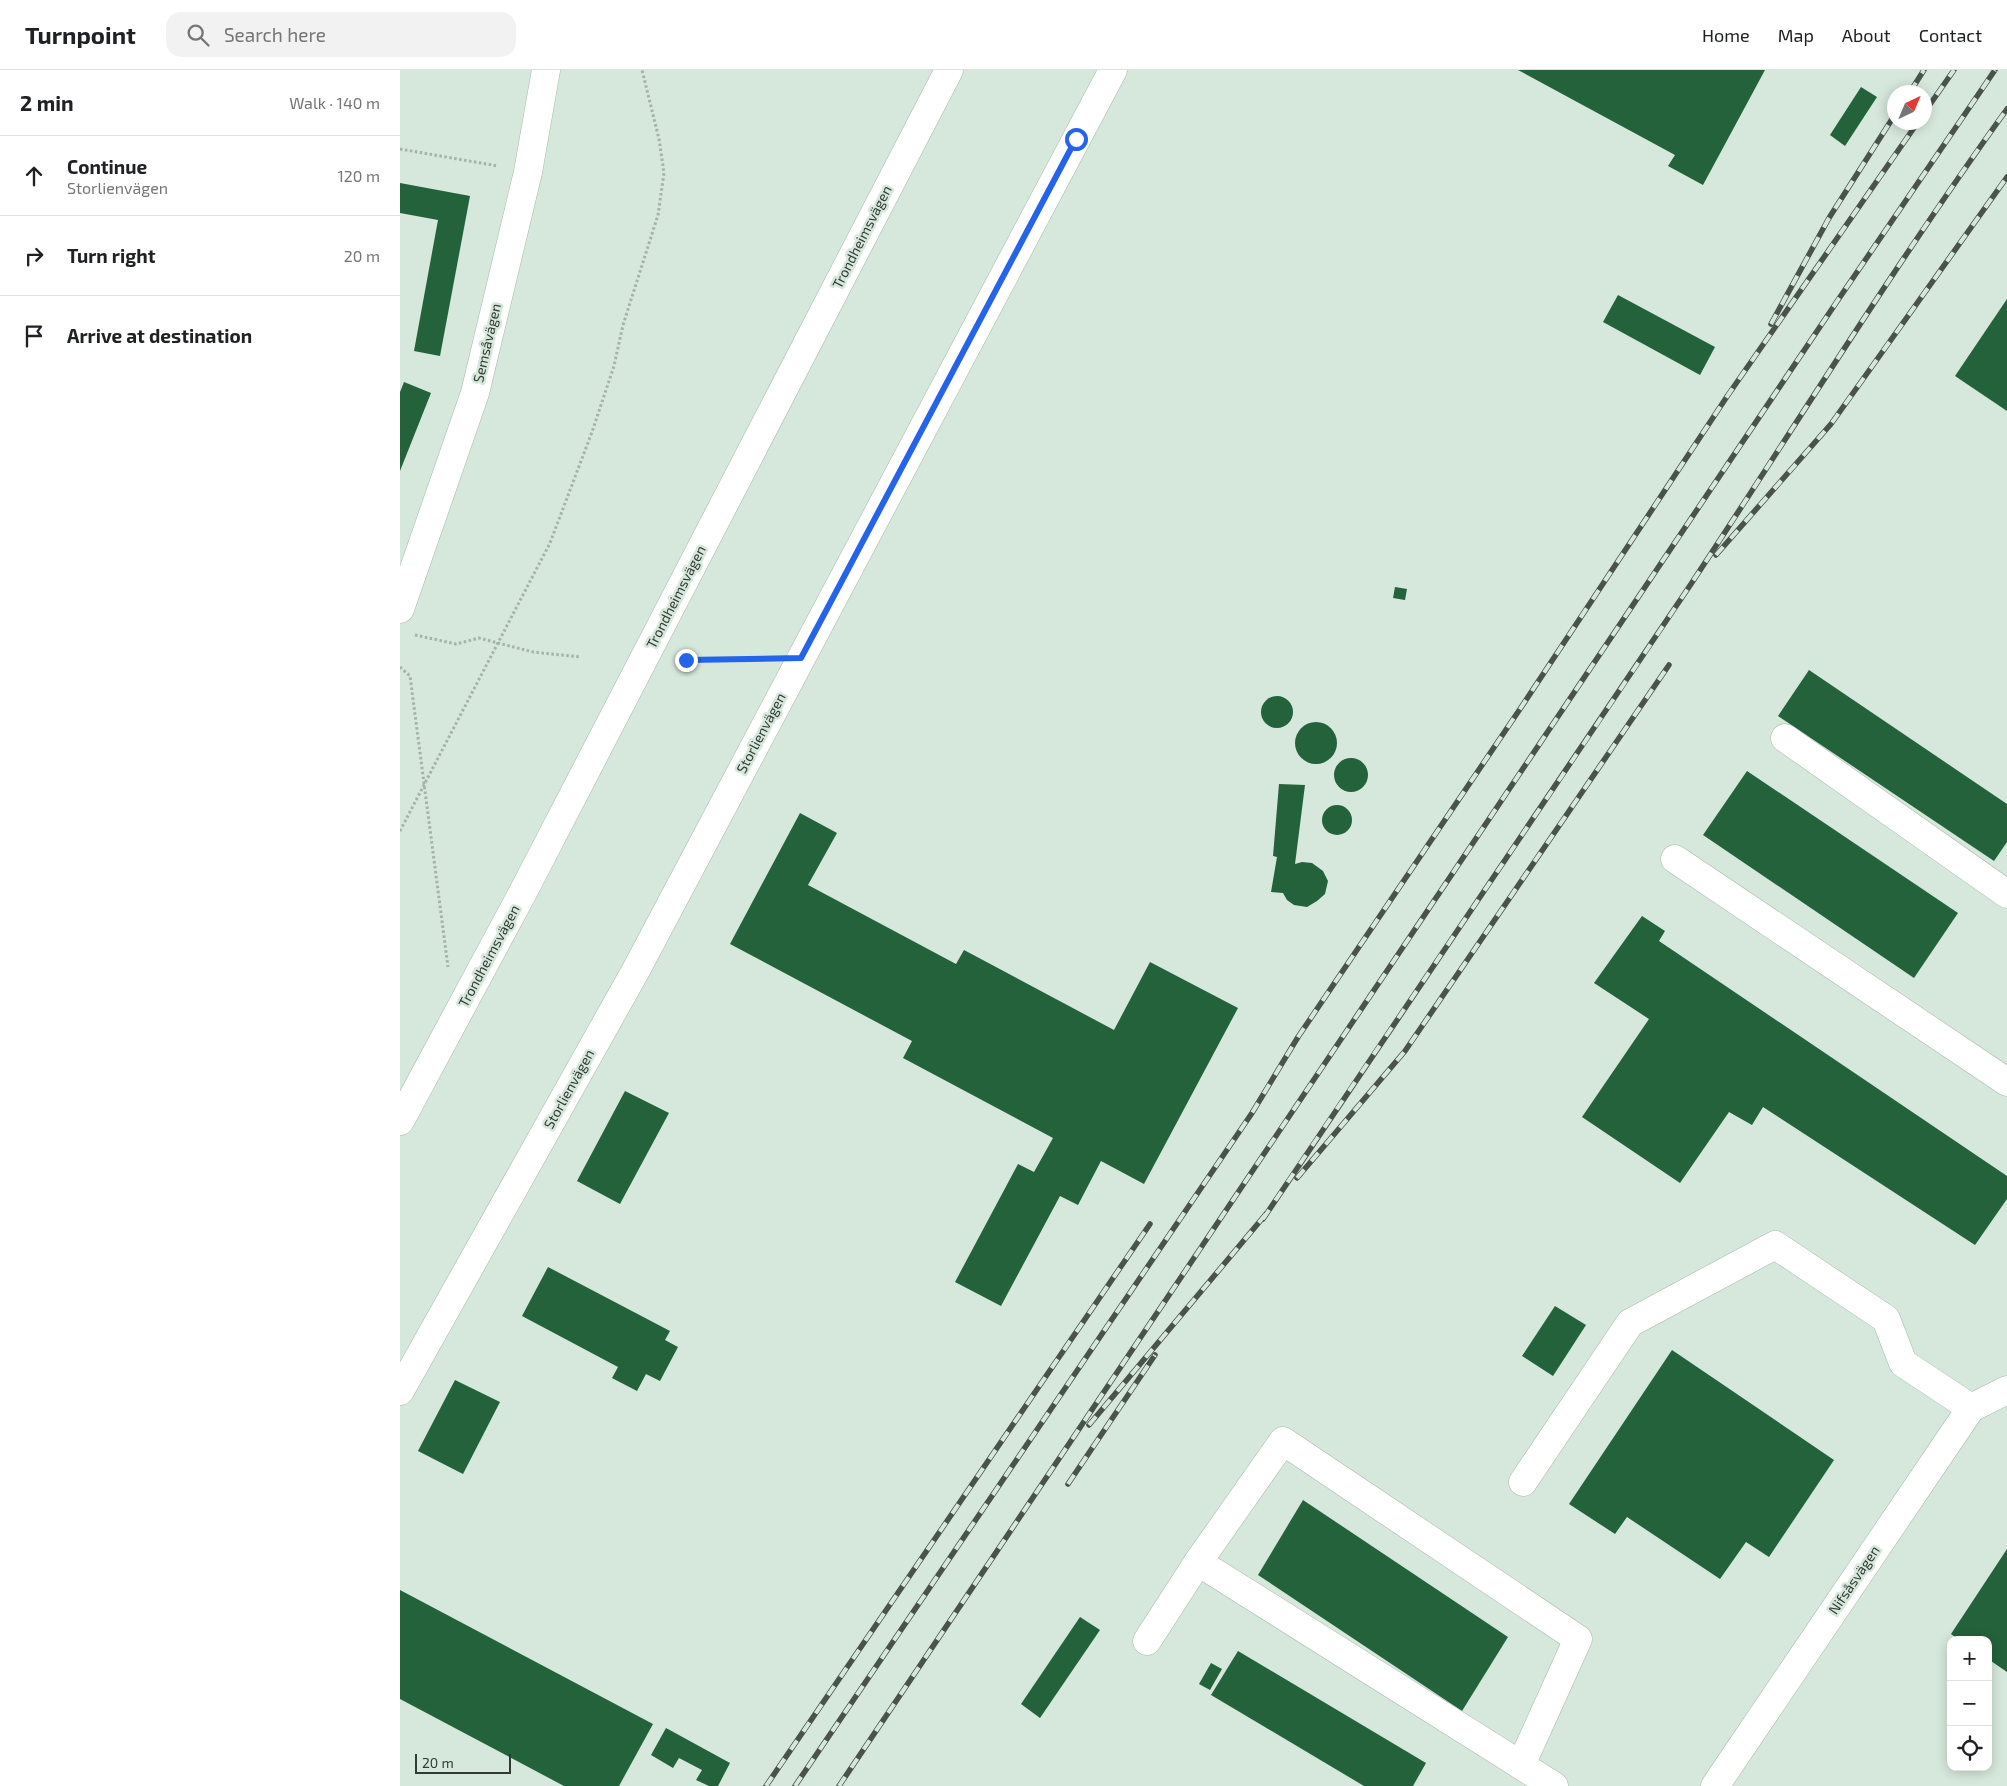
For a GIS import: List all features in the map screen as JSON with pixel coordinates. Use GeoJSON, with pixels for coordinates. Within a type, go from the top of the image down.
{"type":"FeatureCollection","features":[{"type":"Feature","properties":{"kind":"street","name":"Semsåvägen"},"geometry":{"type":"LineString","coordinates":[[404,621],[475,393],[528,172],[546,70]]}},
{"type":"Feature","properties":{"kind":"street","name":"Trondheimsvägen"},"geometry":{"type":"LineString","coordinates":[[400,1121],[522,894],[949,70]]}},
{"type":"Feature","properties":{"kind":"street","name":"Storlienvägen"},"geometry":{"type":"LineString","coordinates":[[400,1391],[636,970],[1113,70]]}},
{"type":"Feature","properties":{"kind":"street"},"geometry":{"type":"LineString","coordinates":[[1784,738],[2007,894]]}},
{"type":"Feature","properties":{"kind":"street"},"geometry":{"type":"LineString","coordinates":[[1675,859],[2007,1082]]}},
{"type":"Feature","properties":{"kind":"street"},"geometry":{"type":"LineString","coordinates":[[1523,1482],[1630,1323],[1775,1245],[1886,1320],[1903,1363],[1971,1408]]}},
{"type":"Feature","properties":{"kind":"street","name":"Nifsåsvägen"},"geometry":{"type":"LineString","coordinates":[[1715,1786],[1971,1408],[2007,1390]]}},
{"type":"Feature","properties":{"kind":"street"},"geometry":{"type":"LineString","coordinates":[[1147,1641],[1198,1562],[1282,1441],[1578,1639],[1521,1765]]}},
{"type":"Feature","properties":{"kind":"street"},"geometry":{"type":"LineString","coordinates":[[1198,1562],[1554,1786]]}},
{"type":"Feature","properties":{"kind":"path"},"geometry":{"type":"LineString","coordinates":[[400,831],[496,642],[550,543],[573,484],[614,366],[623,325],[658,215],[664,173],[642,70]]}},
{"type":"Feature","properties":{"kind":"path"},"geometry":{"type":"LineString","coordinates":[[400,149],[528,172]]}},
{"type":"Feature","properties":{"kind":"path"},"geometry":{"type":"LineString","coordinates":[[404,621],[456,644],[479,638],[533,652],[581,657]]}},
{"type":"Feature","properties":{"kind":"path"},"geometry":{"type":"LineString","coordinates":[[686,660],[801,658]]}},
{"type":"Feature","properties":{"kind":"path"},"geometry":{"type":"LineString","coordinates":[[400,667],[410,676],[449,974]]}},
{"type":"Feature","properties":{"kind":"building"},"geometry":{"type":"Polygon","coordinates":[[[1518,70],[1765,70],[1703,185],[1668,166],[1675,155],[1518,70]]]}},
{"type":"Feature","properties":{"kind":"building"},"geometry":{"type":"Polygon","coordinates":[[[1861,87],[1877,97],[1845,146],[1830,135],[1861,87]]]}},
{"type":"Feature","properties":{"kind":"building"},"geometry":{"type":"Polygon","coordinates":[[[400,183],[470,196],[440,356],[414,351],[438,220],[400,213],[400,183]]]}},
{"type":"Feature","properties":{"kind":"building"},"geometry":{"type":"Polygon","coordinates":[[[1618,295],[1715,347],[1700,375],[1603,322],[1618,295]]]}},
{"type":"Feature","properties":{"kind":"building"},"geometry":{"type":"Polygon","coordinates":[[[2007,299],[2007,411],[1955,376],[2007,299]]]}},
{"type":"Feature","properties":{"kind":"building"},"geometry":{"type":"Polygon","coordinates":[[[404,382],[431,393],[400,471],[400,392],[404,382]]]}},
{"type":"Feature","properties":{"kind":"building"},"geometry":{"type":"Polygon","coordinates":[[[1395,587],[1407,589],[1405,600],[1393,598],[1395,587]]]}},
{"type":"Feature","properties":{"kind":"building"},"geometry":{"type":"Polygon","coordinates":[[[1809,670],[2007,804],[2007,842],[1994,861],[1778,716],[1809,670]]]}},
{"type":"Feature","properties":{"kind":"building"},"geometry":{"type":"Polygon","coordinates":[[[1277,696],[1283,697],[1288,701],[1292,706],[1292,718],[1288,723],[1283,727],[1277,728],[1271,727],[1266,723],[1262,718],[1261,712],[1262,706],[1266,701],[1271,697],[1277,696]]]}},
{"type":"Feature","properties":{"kind":"building"},"geometry":{"type":"Polygon","coordinates":[[[1316,722],[1331,728],[1337,743],[1331,758],[1316,764],[1301,758],[1295,743],[1301,728],[1316,722]]]}},
{"type":"Feature","properties":{"kind":"building"},"geometry":{"type":"Polygon","coordinates":[[[1351,758],[1363,763],[1368,775],[1363,787],[1351,792],[1339,787],[1334,775],[1339,763],[1351,758]]]}},
{"type":"Feature","properties":{"kind":"building"},"geometry":{"type":"Polygon","coordinates":[[[1747,771],[1958,913],[1914,978],[1703,835],[1747,771]]]}},
{"type":"Feature","properties":{"kind":"building"},"geometry":{"type":"Polygon","coordinates":[[[1279,784],[1305,785],[1295,864],[1302,862],[1312,863],[1323,871],[1328,881],[1325,894],[1307,907],[1294,905],[1287,900],[1283,893],[1271,892],[1277,857],[1273,856],[1279,784]]]}},
{"type":"Feature","properties":{"kind":"building"},"geometry":{"type":"Polygon","coordinates":[[[1337,805],[1348,809],[1352,820],[1348,831],[1337,835],[1326,831],[1322,820],[1326,809],[1337,805]]]}},
{"type":"Feature","properties":{"kind":"building"},"geometry":{"type":"Polygon","coordinates":[[[800,813],[837,833],[808,885],[956,964],[964,950],[1114,1030],[1150,962],[1238,1008],[1144,1184],[1101,1161],[1078,1205],[1060,1196],[1001,1306],[955,1282],[1018,1164],[1034,1172],[1053,1138],[903,1058],[912,1041],[730,944],[800,813]]]}},
{"type":"Feature","properties":{"kind":"building"},"geometry":{"type":"Polygon","coordinates":[[[1642,916],[1665,931],[1659,941],[2007,1176],[2007,1199],[1975,1245],[1763,1107],[1752,1125],[1729,1112],[1680,1183],[1582,1117],[1649,1019],[1594,983],[1642,916]]]}},
{"type":"Feature","properties":{"kind":"building"},"geometry":{"type":"Polygon","coordinates":[[[625,1091],[669,1113],[620,1204],[577,1181],[625,1091]]]}},
{"type":"Feature","properties":{"kind":"building"},"geometry":{"type":"Polygon","coordinates":[[[548,1267],[670,1331],[665,1340],[678,1347],[660,1381],[646,1374],[637,1391],[612,1378],[618,1367],[522,1316],[548,1267]]]}},
{"type":"Feature","properties":{"kind":"building"},"geometry":{"type":"Polygon","coordinates":[[[1555,1306],[1586,1325],[1553,1376],[1522,1356],[1555,1306]]]}},
{"type":"Feature","properties":{"kind":"building"},"geometry":{"type":"Polygon","coordinates":[[[1672,1350],[1834,1460],[1769,1557],[1746,1542],[1720,1579],[1627,1517],[1615,1534],[1569,1504],[1672,1350]]]}},
{"type":"Feature","properties":{"kind":"building"},"geometry":{"type":"Polygon","coordinates":[[[455,1380],[500,1402],[463,1474],[418,1451],[455,1380]]]}},
{"type":"Feature","properties":{"kind":"building"},"geometry":{"type":"Polygon","coordinates":[[[1303,1500],[1508,1637],[1462,1711],[1258,1575],[1303,1500]]]}},
{"type":"Feature","properties":{"kind":"building"},"geometry":{"type":"Polygon","coordinates":[[[2007,1549],[2007,1672],[1992,1662],[1992,1636],[1954,1636],[1951,1634],[2007,1549]]]}},
{"type":"Feature","properties":{"kind":"building"},"geometry":{"type":"Polygon","coordinates":[[[400,1590],[653,1724],[619,1786],[564,1786],[400,1699],[400,1590]]]}},
{"type":"Feature","properties":{"kind":"building"},"geometry":{"type":"Polygon","coordinates":[[[1080,1617],[1100,1630],[1040,1718],[1021,1704],[1080,1617]]]}},
{"type":"Feature","properties":{"kind":"building"},"geometry":{"type":"Polygon","coordinates":[[[1238,1651],[1426,1763],[1413,1786],[1364,1786],[1211,1695],[1238,1651]]]}},
{"type":"Feature","properties":{"kind":"building"},"geometry":{"type":"Polygon","coordinates":[[[1211,1663],[1222,1669],[1210,1690],[1199,1684],[1211,1663]]]}},
{"type":"Feature","properties":{"kind":"building"},"geometry":{"type":"Polygon","coordinates":[[[666,1728],[730,1763],[718,1786],[709,1786],[696,1780],[702,1770],[679,1758],[673,1768],[651,1755],[666,1728]]]}},
{"type":"Feature","properties":{"kind":"railway"},"geometry":{"type":"LineString","coordinates":[[1914,85],[1924,70]]}},
{"type":"Feature","properties":{"kind":"railway"},"geometry":{"type":"LineString","coordinates":[[1932,102],[1954,70]]}},
{"type":"Feature","properties":{"kind":"railway"},"geometry":{"type":"LineString","coordinates":[[839,1786],[1840,297],[1995,70]]}},
{"type":"Feature","properties":{"kind":"railway"},"geometry":{"type":"LineString","coordinates":[[1263,1219],[1691,584],[1926,226],[2007,109]]}},
{"type":"Feature","properties":{"kind":"railway"},"geometry":{"type":"LineString","coordinates":[[1771,324],[1829,218],[1887,127]]}},
{"type":"Feature","properties":{"kind":"railway"},"geometry":{"type":"LineString","coordinates":[[795,1786],[1252,1113],[1298,1037],[1520,709],[1728,395],[1912,130]]}},
{"type":"Feature","properties":{"kind":"railway"},"geometry":{"type":"LineString","coordinates":[[1716,555],[1831,424],[2007,177]]}},
{"type":"Feature","properties":{"kind":"railway"},"geometry":{"type":"LineString","coordinates":[[1297,1178],[1405,1051],[1669,665]]}},
{"type":"Feature","properties":{"kind":"railway"},"geometry":{"type":"LineString","coordinates":[[1089,1425],[1266,1214]]}},
{"type":"Feature","properties":{"kind":"railway"},"geometry":{"type":"LineString","coordinates":[[766,1786],[1150,1224]]}},
{"type":"Feature","properties":{"kind":"railway"},"geometry":{"type":"LineString","coordinates":[[1068,1484],[1155,1355]]}},
{"type":"Feature","properties":{"kind":"route"},"geometry":{"type":"LineString","coordinates":[[686,660],[801,658],[1076,139]]}}]}
